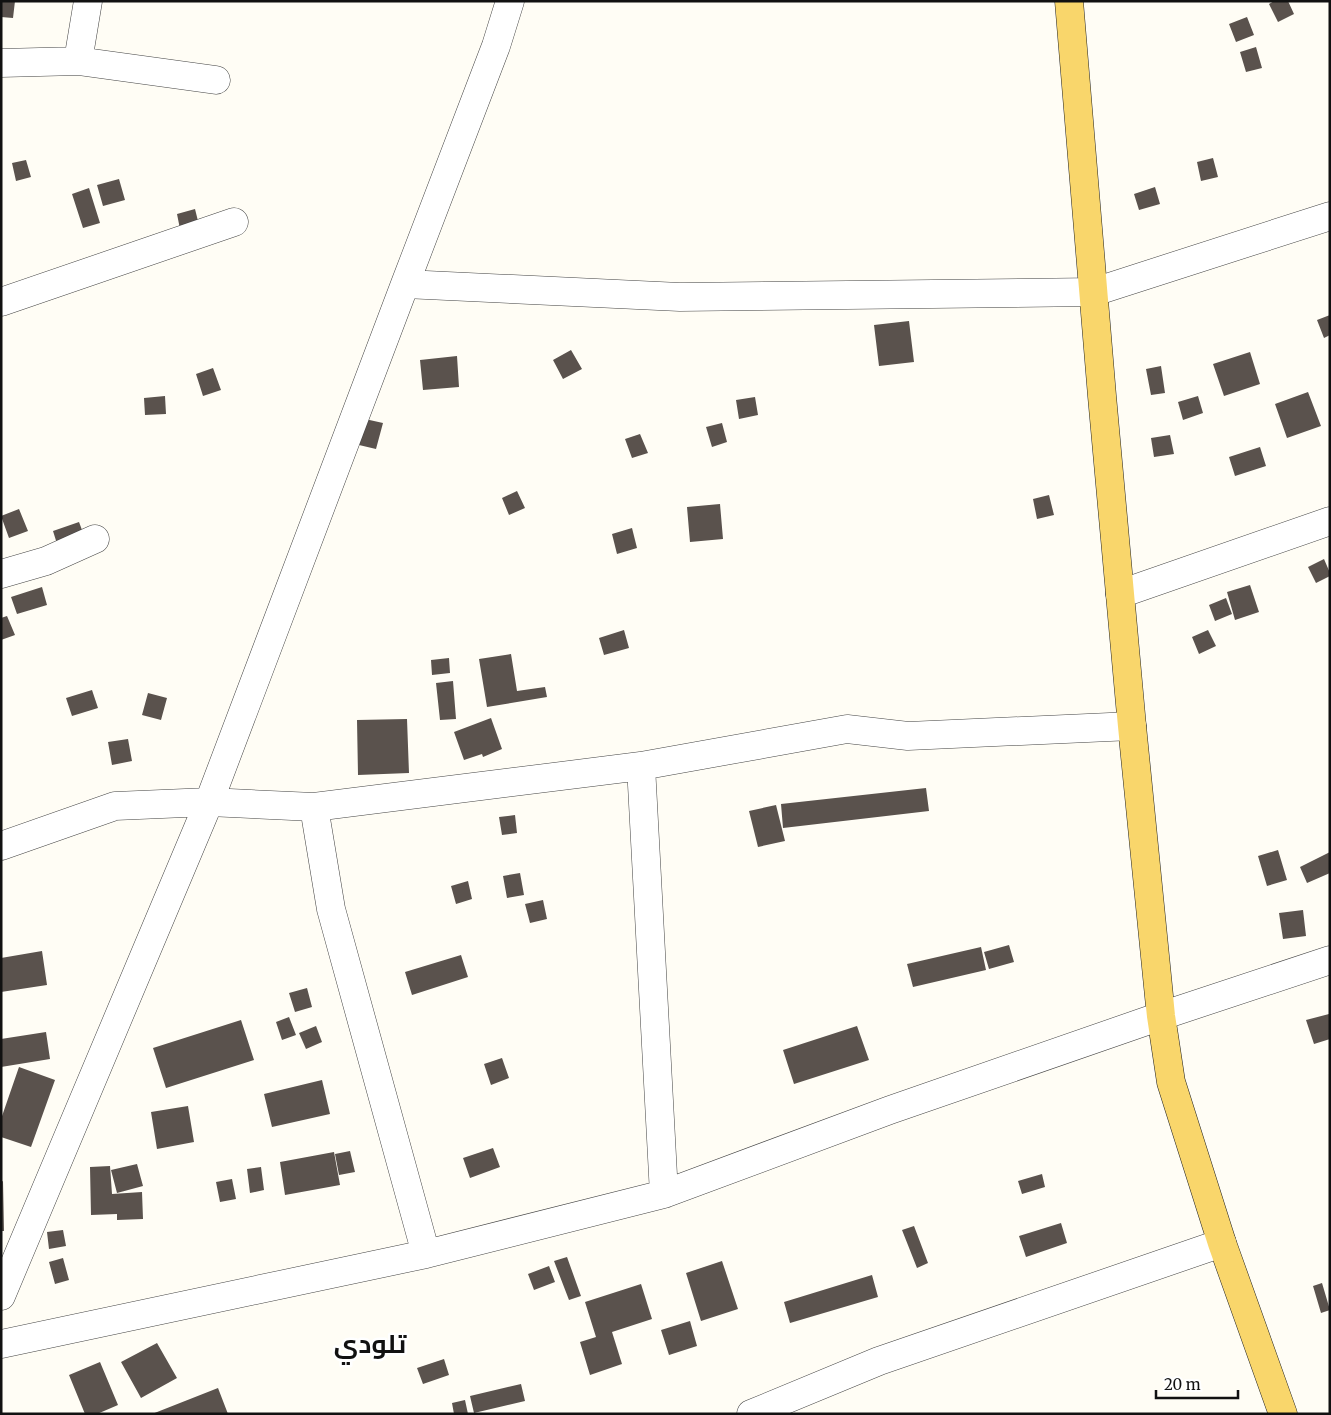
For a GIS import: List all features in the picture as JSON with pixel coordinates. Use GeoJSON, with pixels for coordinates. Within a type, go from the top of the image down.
{"type":"FeatureCollection","features":[{"type":"Feature","properties":{"kind":"main road"},"geometry":{"type":"LineString","coordinates":[[1070,1],[1120,594],[1161,1016],[1171,1082],[1222,1243],[1283,1414]]}},
{"type":"Feature","properties":{"kind":"street"},"geometry":{"type":"LineString","coordinates":[[78,61],[88,1]]}},
{"type":"Feature","properties":{"kind":"street"},"geometry":{"type":"LineString","coordinates":[[1,1296],[209,802],[496,46],[510,1]]}},
{"type":"Feature","properties":{"kind":"street"},"geometry":{"type":"LineString","coordinates":[[1,63],[78,61],[216,80]]}},
{"type":"Feature","properties":{"kind":"street"},"geometry":{"type":"LineString","coordinates":[[405,284],[680,297],[1094,292],[1330,216]]}},
{"type":"Feature","properties":{"kind":"street"},"geometry":{"type":"LineString","coordinates":[[1,302],[234,222]]}},
{"type":"Feature","properties":{"kind":"street"},"geometry":{"type":"LineString","coordinates":[[1120,594],[1330,521]]}},
{"type":"Feature","properties":{"kind":"street"},"geometry":{"type":"LineString","coordinates":[[1,574],[46,561],[95,539]]}},
{"type":"Feature","properties":{"kind":"street"},"geometry":{"type":"LineString","coordinates":[[1,846],[115,806],[209,802],[314,807],[640,766],[847,729],[908,736],[1132,726]]}},
{"type":"Feature","properties":{"kind":"street"},"geometry":{"type":"LineString","coordinates":[[640,766],[664,1194]]}},
{"type":"Feature","properties":{"kind":"street"},"geometry":{"type":"LineString","coordinates":[[314,807],[331,909],[426,1254]]}},
{"type":"Feature","properties":{"kind":"street"},"geometry":{"type":"LineString","coordinates":[[1,1344],[426,1254],[664,1194],[890,1110],[1161,1016],[1330,960]]}},
{"type":"Feature","properties":{"kind":"street"},"geometry":{"type":"LineString","coordinates":[[751,1414],[879,1361],[1222,1243]]}},
{"type":"Feature","properties":{"kind":"building"},"geometry":{"type":"Polygon","coordinates":[[[1,1],[15,1],[13,18],[1,17],[1,1]]]}},
{"type":"Feature","properties":{"kind":"building"},"geometry":{"type":"Polygon","coordinates":[[[1274,1],[1288,1],[1294,14],[1278,22],[1269,4],[1274,1]]]}},
{"type":"Feature","properties":{"kind":"building"},"geometry":{"type":"Polygon","coordinates":[[[1247,17],[1254,35],[1236,42],[1229,24],[1247,17]]]}},
{"type":"Feature","properties":{"kind":"building"},"geometry":{"type":"Polygon","coordinates":[[[1256,47],[1262,68],[1246,72],[1240,52],[1256,47]]]}},
{"type":"Feature","properties":{"kind":"building"},"geometry":{"type":"Polygon","coordinates":[[[1213,158],[1218,177],[1201,181],[1197,162],[1213,158]]]}},
{"type":"Feature","properties":{"kind":"building"},"geometry":{"type":"Polygon","coordinates":[[[26,160],[31,177],[16,181],[12,163],[26,160]]]}},
{"type":"Feature","properties":{"kind":"building"},"geometry":{"type":"Polygon","coordinates":[[[119,179],[125,200],[103,206],[97,185],[119,179]]]}},
{"type":"Feature","properties":{"kind":"building"},"geometry":{"type":"Polygon","coordinates":[[[1155,187],[1160,204],[1139,210],[1134,194],[1155,187]]]}},
{"type":"Feature","properties":{"kind":"building"},"geometry":{"type":"Polygon","coordinates":[[[89,188],[100,223],[83,228],[72,194],[89,188]]]}},
{"type":"Feature","properties":{"kind":"building"},"geometry":{"type":"Polygon","coordinates":[[[195,209],[199,225],[180,229],[177,214],[195,209]]]}},
{"type":"Feature","properties":{"kind":"building"},"geometry":{"type":"Polygon","coordinates":[[[1330,315],[1330,335],[1324,338],[1317,320],[1330,315]]]}},
{"type":"Feature","properties":{"kind":"building"},"geometry":{"type":"Polygon","coordinates":[[[909,321],[914,362],[879,366],[874,325],[909,321]]]}},
{"type":"Feature","properties":{"kind":"building"},"geometry":{"type":"Polygon","coordinates":[[[571,350],[582,369],[563,379],[553,360],[571,350]]]}},
{"type":"Feature","properties":{"kind":"building"},"geometry":{"type":"Polygon","coordinates":[[[1250,352],[1260,384],[1224,396],[1213,364],[1250,352]]]}},
{"type":"Feature","properties":{"kind":"building"},"geometry":{"type":"Polygon","coordinates":[[[457,356],[459,387],[423,390],[420,360],[457,356]]]}},
{"type":"Feature","properties":{"kind":"building"},"geometry":{"type":"Polygon","coordinates":[[[1161,366],[1165,393],[1151,395],[1146,369],[1161,366]]]}},
{"type":"Feature","properties":{"kind":"building"},"geometry":{"type":"Polygon","coordinates":[[[213,368],[221,390],[203,396],[196,374],[213,368]]]}},
{"type":"Feature","properties":{"kind":"building"},"geometry":{"type":"Polygon","coordinates":[[[1308,392],[1321,426],[1287,438],[1275,404],[1308,392]]]}},
{"type":"Feature","properties":{"kind":"building"},"geometry":{"type":"Polygon","coordinates":[[[165,396],[166,414],[145,415],[144,398],[165,396]]]}},
{"type":"Feature","properties":{"kind":"building"},"geometry":{"type":"Polygon","coordinates":[[[1198,396],[1203,413],[1183,420],[1178,402],[1198,396]]]}},
{"type":"Feature","properties":{"kind":"building"},"geometry":{"type":"Polygon","coordinates":[[[755,397],[758,415],[739,419],[736,400],[755,397]]]}},
{"type":"Feature","properties":{"kind":"building"},"geometry":{"type":"Polygon","coordinates":[[[365,419],[383,423],[376,449],[359,445],[365,419]]]}},
{"type":"Feature","properties":{"kind":"building"},"geometry":{"type":"Polygon","coordinates":[[[722,423],[727,442],[712,447],[706,427],[722,423]]]}},
{"type":"Feature","properties":{"kind":"building"},"geometry":{"type":"Polygon","coordinates":[[[640,434],[648,453],[632,458],[625,439],[640,434]]]}},
{"type":"Feature","properties":{"kind":"building"},"geometry":{"type":"Polygon","coordinates":[[[1170,435],[1174,454],[1154,457],[1151,438],[1170,435]]]}},
{"type":"Feature","properties":{"kind":"building"},"geometry":{"type":"Polygon","coordinates":[[[1260,447],[1266,466],[1235,476],[1229,457],[1260,447]]]}},
{"type":"Feature","properties":{"kind":"building"},"geometry":{"type":"Polygon","coordinates":[[[517,491],[525,508],[509,515],[502,498],[517,491]]]}},
{"type":"Feature","properties":{"kind":"building"},"geometry":{"type":"Polygon","coordinates":[[[1049,495],[1054,515],[1037,519],[1033,499],[1049,495]]]}},
{"type":"Feature","properties":{"kind":"building"},"geometry":{"type":"Polygon","coordinates":[[[720,504],[723,539],[690,542],[687,507],[720,504]]]}},
{"type":"Feature","properties":{"kind":"building"},"geometry":{"type":"Polygon","coordinates":[[[19,509],[28,531],[9,538],[1,516],[19,509]]]}},
{"type":"Feature","properties":{"kind":"building"},"geometry":{"type":"Polygon","coordinates":[[[79,522],[85,538],[58,547],[53,531],[79,522]]]}},
{"type":"Feature","properties":{"kind":"building"},"geometry":{"type":"Polygon","coordinates":[[[632,528],[637,548],[617,554],[612,534],[632,528]]]}},
{"type":"Feature","properties":{"kind":"building"},"geometry":{"type":"Polygon","coordinates":[[[1324,559],[1330,576],[1316,583],[1308,567],[1324,559]]]}},
{"type":"Feature","properties":{"kind":"building"},"geometry":{"type":"Polygon","coordinates":[[[1250,585],[1259,612],[1235,620],[1227,592],[1250,585]]]}},
{"type":"Feature","properties":{"kind":"building"},"geometry":{"type":"Polygon","coordinates":[[[42,587],[47,605],[17,614],[11,597],[42,587]]]}},
{"type":"Feature","properties":{"kind":"building"},"geometry":{"type":"Polygon","coordinates":[[[1226,598],[1232,614],[1215,621],[1209,605],[1226,598]]]}},
{"type":"Feature","properties":{"kind":"building"},"geometry":{"type":"Polygon","coordinates":[[[7,616],[15,635],[1,640],[1,618],[7,616]]]}},
{"type":"Feature","properties":{"kind":"building"},"geometry":{"type":"Polygon","coordinates":[[[624,630],[629,648],[604,655],[599,638],[624,630]]]}},
{"type":"Feature","properties":{"kind":"building"},"geometry":{"type":"Polygon","coordinates":[[[1208,630],[1216,646],[1199,654],[1192,637],[1208,630]]]}},
{"type":"Feature","properties":{"kind":"building"},"geometry":{"type":"Polygon","coordinates":[[[511,654],[517,691],[545,687],[547,697],[487,707],[479,659],[511,654]]]}},
{"type":"Feature","properties":{"kind":"building"},"geometry":{"type":"Polygon","coordinates":[[[449,658],[450,673],[432,675],[431,660],[449,658]]]}},
{"type":"Feature","properties":{"kind":"building"},"geometry":{"type":"Polygon","coordinates":[[[453,681],[456,719],[440,720],[436,683],[453,681]]]}},
{"type":"Feature","properties":{"kind":"building"},"geometry":{"type":"Polygon","coordinates":[[[92,690],[98,708],[72,716],[66,698],[92,690]]]}},
{"type":"Feature","properties":{"kind":"building"},"geometry":{"type":"Polygon","coordinates":[[[148,693],[167,698],[161,720],[142,715],[148,693]]]}},
{"type":"Feature","properties":{"kind":"building"},"geometry":{"type":"Polygon","coordinates":[[[491,718],[502,749],[483,757],[482,754],[464,760],[454,732],[491,718]]]}},
{"type":"Feature","properties":{"kind":"building"},"geometry":{"type":"Polygon","coordinates":[[[407,719],[409,773],[358,775],[357,720],[407,719]]]}},
{"type":"Feature","properties":{"kind":"building"},"geometry":{"type":"Polygon","coordinates":[[[128,739],[132,761],[112,765],[108,742],[128,739]]]}},
{"type":"Feature","properties":{"kind":"building"},"geometry":{"type":"Polygon","coordinates":[[[926,788],[929,811],[783,828],[781,804],[926,788]]]}},
{"type":"Feature","properties":{"kind":"building"},"geometry":{"type":"Polygon","coordinates":[[[776,805],[785,841],[758,847],[749,811],[776,805]]]}},
{"type":"Feature","properties":{"kind":"building"},"geometry":{"type":"Polygon","coordinates":[[[515,815],[517,833],[502,835],[499,817],[515,815]]]}},
{"type":"Feature","properties":{"kind":"building"},"geometry":{"type":"Polygon","coordinates":[[[1278,850],[1287,880],[1267,886],[1258,856],[1278,850]]]}},
{"type":"Feature","properties":{"kind":"building"},"geometry":{"type":"Polygon","coordinates":[[[1330,852],[1330,873],[1307,883],[1300,867],[1330,852]]]}},
{"type":"Feature","properties":{"kind":"building"},"geometry":{"type":"Polygon","coordinates":[[[520,873],[524,895],[507,898],[503,876],[520,873]]]}},
{"type":"Feature","properties":{"kind":"building"},"geometry":{"type":"Polygon","coordinates":[[[468,881],[472,899],[456,904],[451,886],[468,881]]]}},
{"type":"Feature","properties":{"kind":"building"},"geometry":{"type":"Polygon","coordinates":[[[543,900],[547,919],[530,923],[525,904],[543,900]]]}},
{"type":"Feature","properties":{"kind":"building"},"geometry":{"type":"Polygon","coordinates":[[[1303,910],[1306,936],[1283,939],[1279,913],[1303,910]]]}},
{"type":"Feature","properties":{"kind":"building"},"geometry":{"type":"Polygon","coordinates":[[[1009,945],[1014,962],[989,969],[984,952],[1009,945]]]}},
{"type":"Feature","properties":{"kind":"building"},"geometry":{"type":"Polygon","coordinates":[[[981,947],[986,970],[913,987],[907,964],[981,947]]]}},
{"type":"Feature","properties":{"kind":"building"},"geometry":{"type":"Polygon","coordinates":[[[42,951],[47,985],[1,992],[1,958],[42,951]]]}},
{"type":"Feature","properties":{"kind":"building"},"geometry":{"type":"Polygon","coordinates":[[[461,955],[468,977],[412,995],[405,972],[461,955]]]}},
{"type":"Feature","properties":{"kind":"building"},"geometry":{"type":"Polygon","coordinates":[[[307,988],[312,1007],[295,1012],[289,993],[307,988]]]}},
{"type":"Feature","properties":{"kind":"building"},"geometry":{"type":"Polygon","coordinates":[[[1329,1014],[1330,1039],[1314,1044],[1306,1020],[1329,1014]]]}},
{"type":"Feature","properties":{"kind":"building"},"geometry":{"type":"Polygon","coordinates":[[[289,1017],[296,1035],[282,1040],[276,1022],[289,1017]]]}},
{"type":"Feature","properties":{"kind":"building"},"geometry":{"type":"Polygon","coordinates":[[[241,1020],[254,1060],[166,1088],[153,1048],[241,1020]]]}},
{"type":"Feature","properties":{"kind":"building"},"geometry":{"type":"Polygon","coordinates":[[[316,1026],[322,1042],[306,1049],[299,1033],[316,1026]]]}},
{"type":"Feature","properties":{"kind":"building"},"geometry":{"type":"Polygon","coordinates":[[[857,1026],[869,1060],[794,1084],[783,1050],[857,1026]]]}},
{"type":"Feature","properties":{"kind":"building"},"geometry":{"type":"Polygon","coordinates":[[[46,1032],[50,1059],[1,1067],[1,1039],[46,1032]]]}},
{"type":"Feature","properties":{"kind":"building"},"geometry":{"type":"Polygon","coordinates":[[[502,1058],[509,1078],[491,1085],[484,1064],[502,1058]]]}},
{"type":"Feature","properties":{"kind":"building"},"geometry":{"type":"Polygon","coordinates":[[[19,1067],[55,1080],[31,1147],[1,1137],[1,1119],[19,1067]]]}},
{"type":"Feature","properties":{"kind":"building"},"geometry":{"type":"Polygon","coordinates":[[[322,1080],[330,1114],[272,1127],[264,1094],[322,1080]]]}},
{"type":"Feature","properties":{"kind":"building"},"geometry":{"type":"Polygon","coordinates":[[[188,1106],[194,1142],[157,1149],[151,1112],[188,1106]]]}},
{"type":"Feature","properties":{"kind":"building"},"geometry":{"type":"Polygon","coordinates":[[[493,1148],[500,1167],[470,1178],[463,1158],[493,1148]]]}},
{"type":"Feature","properties":{"kind":"building"},"geometry":{"type":"Polygon","coordinates":[[[350,1151],[355,1172],[339,1175],[335,1154],[350,1151]]]}},
{"type":"Feature","properties":{"kind":"building"},"geometry":{"type":"Polygon","coordinates":[[[334,1152],[340,1185],[285,1195],[280,1162],[334,1152]]]}},
{"type":"Feature","properties":{"kind":"building"},"geometry":{"type":"Polygon","coordinates":[[[137,1164],[143,1186],[117,1193],[111,1170],[137,1164]]]}},
{"type":"Feature","properties":{"kind":"building"},"geometry":{"type":"Polygon","coordinates":[[[110,1166],[112,1194],[142,1192],[143,1219],[117,1220],[117,1214],[91,1215],[90,1167],[110,1166]]]}},
{"type":"Feature","properties":{"kind":"building"},"geometry":{"type":"Polygon","coordinates":[[[261,1167],[264,1190],[250,1193],[247,1169],[261,1167]]]}},
{"type":"Feature","properties":{"kind":"building"},"geometry":{"type":"Polygon","coordinates":[[[1042,1174],[1045,1187],[1022,1194],[1018,1181],[1042,1174]]]}},
{"type":"Feature","properties":{"kind":"building"},"geometry":{"type":"Polygon","coordinates":[[[232,1179],[236,1199],[220,1202],[216,1182],[232,1179]]]}},
{"type":"Feature","properties":{"kind":"building"},"geometry":{"type":"Polygon","coordinates":[[[3,1181],[4,1231],[1,1231],[1,1182],[3,1181]]]}},
{"type":"Feature","properties":{"kind":"building"},"geometry":{"type":"Polygon","coordinates":[[[1061,1223],[1067,1243],[1026,1257],[1019,1236],[1061,1223]]]}},
{"type":"Feature","properties":{"kind":"building"},"geometry":{"type":"Polygon","coordinates":[[[914,1226],[928,1263],[917,1268],[902,1230],[914,1226]]]}},
{"type":"Feature","properties":{"kind":"building"},"geometry":{"type":"Polygon","coordinates":[[[63,1230],[66,1246],[49,1249],[47,1232],[63,1230]]]}},
{"type":"Feature","properties":{"kind":"building"},"geometry":{"type":"Polygon","coordinates":[[[567,1257],[581,1296],[569,1300],[554,1261],[567,1257]]]}},
{"type":"Feature","properties":{"kind":"building"},"geometry":{"type":"Polygon","coordinates":[[[63,1258],[69,1280],[55,1284],[49,1262],[63,1258]]]}},
{"type":"Feature","properties":{"kind":"building"},"geometry":{"type":"Polygon","coordinates":[[[722,1261],[738,1309],[701,1321],[686,1273],[722,1261]]]}},
{"type":"Feature","properties":{"kind":"building"},"geometry":{"type":"Polygon","coordinates":[[[549,1266],[555,1282],[534,1290],[528,1274],[549,1266]]]}},
{"type":"Feature","properties":{"kind":"building"},"geometry":{"type":"Polygon","coordinates":[[[872,1275],[878,1297],[790,1323],[784,1302],[872,1275]]]}},
{"type":"Feature","properties":{"kind":"building"},"geometry":{"type":"Polygon","coordinates":[[[1322,1283],[1330,1310],[1321,1313],[1313,1286],[1322,1283]]]}},
{"type":"Feature","properties":{"kind":"building"},"geometry":{"type":"Polygon","coordinates":[[[641,1284],[652,1319],[612,1332],[622,1364],[590,1375],[580,1342],[596,1337],[585,1302],[641,1284]]]}},
{"type":"Feature","properties":{"kind":"building"},"geometry":{"type":"Polygon","coordinates":[[[690,1321],[697,1346],[669,1355],[661,1330],[690,1321]]]}},
{"type":"Feature","properties":{"kind":"building"},"geometry":{"type":"Polygon","coordinates":[[[157,1343],[177,1378],[141,1398],[121,1362],[157,1343]]]}},
{"type":"Feature","properties":{"kind":"building"},"geometry":{"type":"Polygon","coordinates":[[[444,1359],[449,1375],[423,1384],[417,1368],[444,1359]]]}},
{"type":"Feature","properties":{"kind":"building"},"geometry":{"type":"Polygon","coordinates":[[[100,1362],[118,1405],[97,1414],[85,1414],[69,1375],[100,1362]]]}},
{"type":"Feature","properties":{"kind":"building"},"geometry":{"type":"Polygon","coordinates":[[[521,1384],[525,1401],[474,1413],[470,1396],[521,1384]]]}},
{"type":"Feature","properties":{"kind":"building"},"geometry":{"type":"Polygon","coordinates":[[[218,1388],[228,1414],[152,1414],[218,1388]]]}},
{"type":"Feature","properties":{"kind":"building"},"geometry":{"type":"Polygon","coordinates":[[[465,1400],[468,1414],[454,1414],[452,1403],[465,1400]]]}},
{"type":"Feature","properties":{"kind":"district","name":"تلودي"},"geometry":{"type":"Point","coordinates":[370,1344]}}]}
